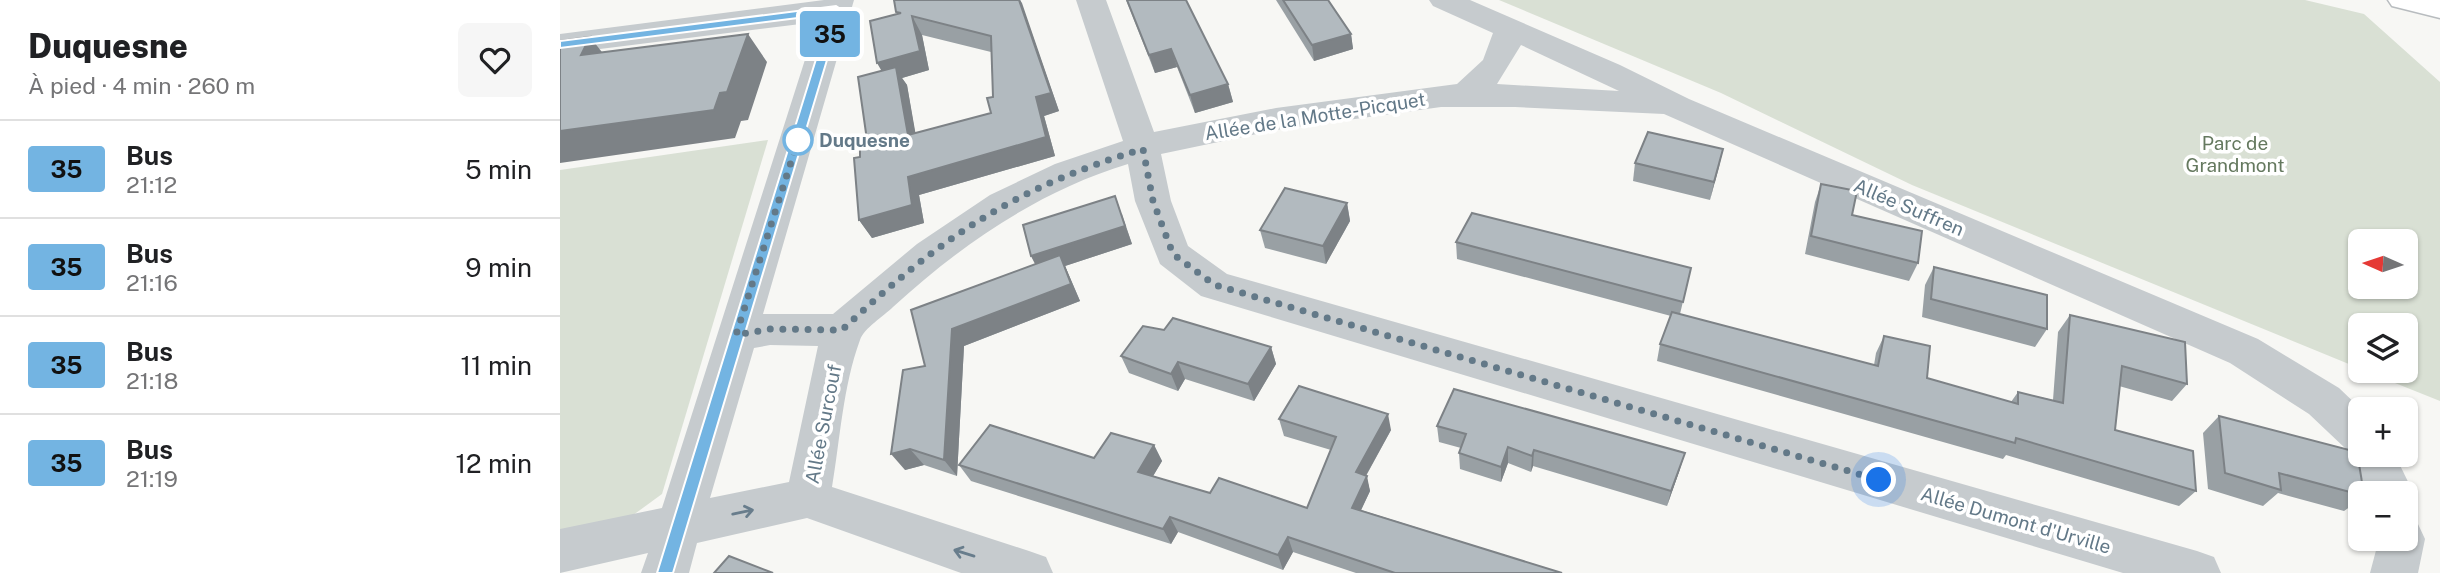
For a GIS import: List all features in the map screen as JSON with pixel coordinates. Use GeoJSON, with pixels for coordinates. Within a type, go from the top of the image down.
{"type":"FeatureCollection","features":[{"type":"Feature","properties":{"kind":"highway"},"geometry":{"type":"LineString","coordinates":[[2403,0],[2440,9]]}},
{"type":"Feature","properties":{"kind":"street","name":"Allée Dumont d'Urville"},"geometry":{"type":"LineString","coordinates":[[1091,0],[1143,149],[1153,201],[1173,254],[1215,285],[2197,573]]}},
{"type":"Feature","properties":{"kind":"street","name":"Allée Suffren"},"geometry":{"type":"LineString","coordinates":[[1444,0],[1609,72],[1677,107],[2244,351],[2324,401],[2348,424]]}},
{"type":"Feature","properties":{"kind":"street"},"geometry":{"type":"LineString","coordinates":[[560,44],[837,5],[665,573]]}},
{"type":"Feature","properties":{"kind":"street"},"geometry":{"type":"LineString","coordinates":[[1465,95],[1487,79],[1500,61],[1510,29]]}},
{"type":"Feature","properties":{"kind":"street","name":"Allée de la Motte-Picquet"},"geometry":{"type":"LineString","coordinates":[[842,330],[930,252],[988,213],[1029,190],[1098,162],[1203,132],[1302,114],[1465,95],[1600,100],[1677,107]]}},
{"type":"Feature","properties":{"kind":"street"},"geometry":{"type":"LineString","coordinates":[[736,335],[770,329],[842,330]]}},
{"type":"Feature","properties":{"kind":"street","name":"Allée Surcouf"},"geometry":{"type":"LineString","coordinates":[[808,498],[842,330]]}},
{"type":"Feature","properties":{"kind":"street","name":"Allée Surcouf"},"geometry":{"type":"LineString","coordinates":[[560,551],[808,498],[854,517],[1029,573]]}},
{"type":"Feature","properties":{"kind":"street"},"geometry":{"type":"LineString","coordinates":[[2394,573],[2399,551]]}},
{"type":"Feature","properties":{"kind":"green space","name":"Parc de Grandmont"},"geometry":{"type":"Polygon","coordinates":[[[1499,0],[2305,0],[2364,14],[2440,82],[2440,401],[2395,383],[2418,383],[2418,313],[2348,313],[2348,364],[1912,185],[1721,93],[1499,0]]]}},
{"type":"Feature","properties":{"kind":"green space"},"geometry":{"type":"Polygon","coordinates":[[[768,140],[662,494],[625,521],[560,533],[560,170],[768,140]]]}},
{"type":"Feature","properties":{"kind":"building"},"geometry":{"type":"Polygon","coordinates":[[[894,0],[1019,0],[1051,93],[1036,97],[1046,137],[908,177],[912,205],[859,220],[854,158],[860,157],[860,149],[868,147],[858,77],[896,67],[908,135],[991,113],[987,98],[993,97],[991,36],[912,16],[920,51],[877,63],[870,21],[901,13],[896,12],[894,0]]]}},
{"type":"Feature","properties":{"kind":"building"},"geometry":{"type":"Polygon","coordinates":[[[1127,0],[1186,0],[1228,84],[1190,95],[1171,49],[1149,55],[1127,0]]]}},
{"type":"Feature","properties":{"kind":"building"},"geometry":{"type":"Polygon","coordinates":[[[1283,0],[1328,0],[1351,34],[1312,45],[1283,0]]]}},
{"type":"Feature","properties":{"kind":"building"},"geometry":{"type":"Polygon","coordinates":[[[748,34],[727,92],[720,93],[714,110],[560,131],[560,41],[590,37],[581,55],[748,34]]]}},
{"type":"Feature","properties":{"kind":"building"},"geometry":{"type":"Polygon","coordinates":[[[1648,132],[1723,149],[1714,182],[1635,163],[1648,132]]]}},
{"type":"Feature","properties":{"kind":"building"},"geometry":{"type":"Polygon","coordinates":[[[1821,184],[1857,191],[1852,215],[1922,231],[1918,263],[1811,236],[1821,184]]]}},
{"type":"Feature","properties":{"kind":"building"},"geometry":{"type":"Polygon","coordinates":[[[1285,188],[1347,203],[1323,246],[1260,230],[1285,188]]]}},
{"type":"Feature","properties":{"kind":"building"},"geometry":{"type":"Polygon","coordinates":[[[1115,196],[1125,226],[1031,256],[1023,225],[1115,196]]]}},
{"type":"Feature","properties":{"kind":"building"},"geometry":{"type":"Polygon","coordinates":[[[1472,213],[1691,268],[1683,302],[1456,242],[1472,213]]]}},
{"type":"Feature","properties":{"kind":"building"},"geometry":{"type":"Polygon","coordinates":[[[1060,255],[1071,284],[952,329],[944,460],[910,449],[891,454],[903,370],[925,366],[911,310],[1060,255]]]}},
{"type":"Feature","properties":{"kind":"building"},"geometry":{"type":"Polygon","coordinates":[[[1934,267],[2047,295],[2047,329],[1931,299],[1934,267]]]}},
{"type":"Feature","properties":{"kind":"building"},"geometry":{"type":"Polygon","coordinates":[[[1672,312],[1878,366],[1884,336],[1930,346],[1927,378],[2018,404],[2018,392],[2063,403],[2070,315],[2185,342],[2187,384],[2122,366],[2115,430],[2193,451],[2196,491],[2016,438],[2015,443],[1660,344],[1672,312]]]}},
{"type":"Feature","properties":{"kind":"building"},"geometry":{"type":"Polygon","coordinates":[[[1173,318],[1271,347],[1248,384],[1178,362],[1171,374],[1121,356],[1143,326],[1164,330],[1173,318]]]}},
{"type":"Feature","properties":{"kind":"building"},"geometry":{"type":"Polygon","coordinates":[[[1299,386],[1388,414],[1356,472],[1367,476],[1352,508],[1562,573],[1395,573],[1288,537],[1278,555],[1170,517],[1163,529],[959,465],[990,425],[1094,458],[1111,433],[1154,445],[1138,472],[1210,493],[1219,478],[1307,508],[1336,437],[1279,419],[1299,386]]]}},
{"type":"Feature","properties":{"kind":"building"},"geometry":{"type":"Polygon","coordinates":[[[1454,389],[1685,453],[1671,491],[1534,450],[1532,456],[1508,447],[1501,467],[1459,453],[1466,434],[1437,426],[1454,389]]]}},
{"type":"Feature","properties":{"kind":"building"},"geometry":{"type":"Polygon","coordinates":[[[2219,416],[2348,450],[2348,467],[2360,467],[2362,481],[2348,481],[2348,492],[2279,473],[2281,490],[2225,473],[2219,416]]]}},
{"type":"Feature","properties":{"kind":"building"},"geometry":{"type":"Polygon","coordinates":[[[729,556],[773,573],[714,573],[729,556]]]}},
{"type":"Feature","properties":{"kind":"bus line","name":"35"},"geometry":{"type":"LineString","coordinates":[[560,44],[836,10],[798,140],[706,429],[665,573]]}},
{"type":"Feature","properties":{"kind":"place","name":"Duquesne"},"geometry":{"type":"Point","coordinates":[798,140]}},
{"type":"Feature","properties":{"kind":"route"},"geometry":{"type":"LineString","coordinates":[[798,140],[736,335],[770,329],[842,330],[930,252],[988,213],[1029,190],[1098,162],[1143,149],[1153,201],[1173,254],[1215,285],[1879,480]]}}]}
